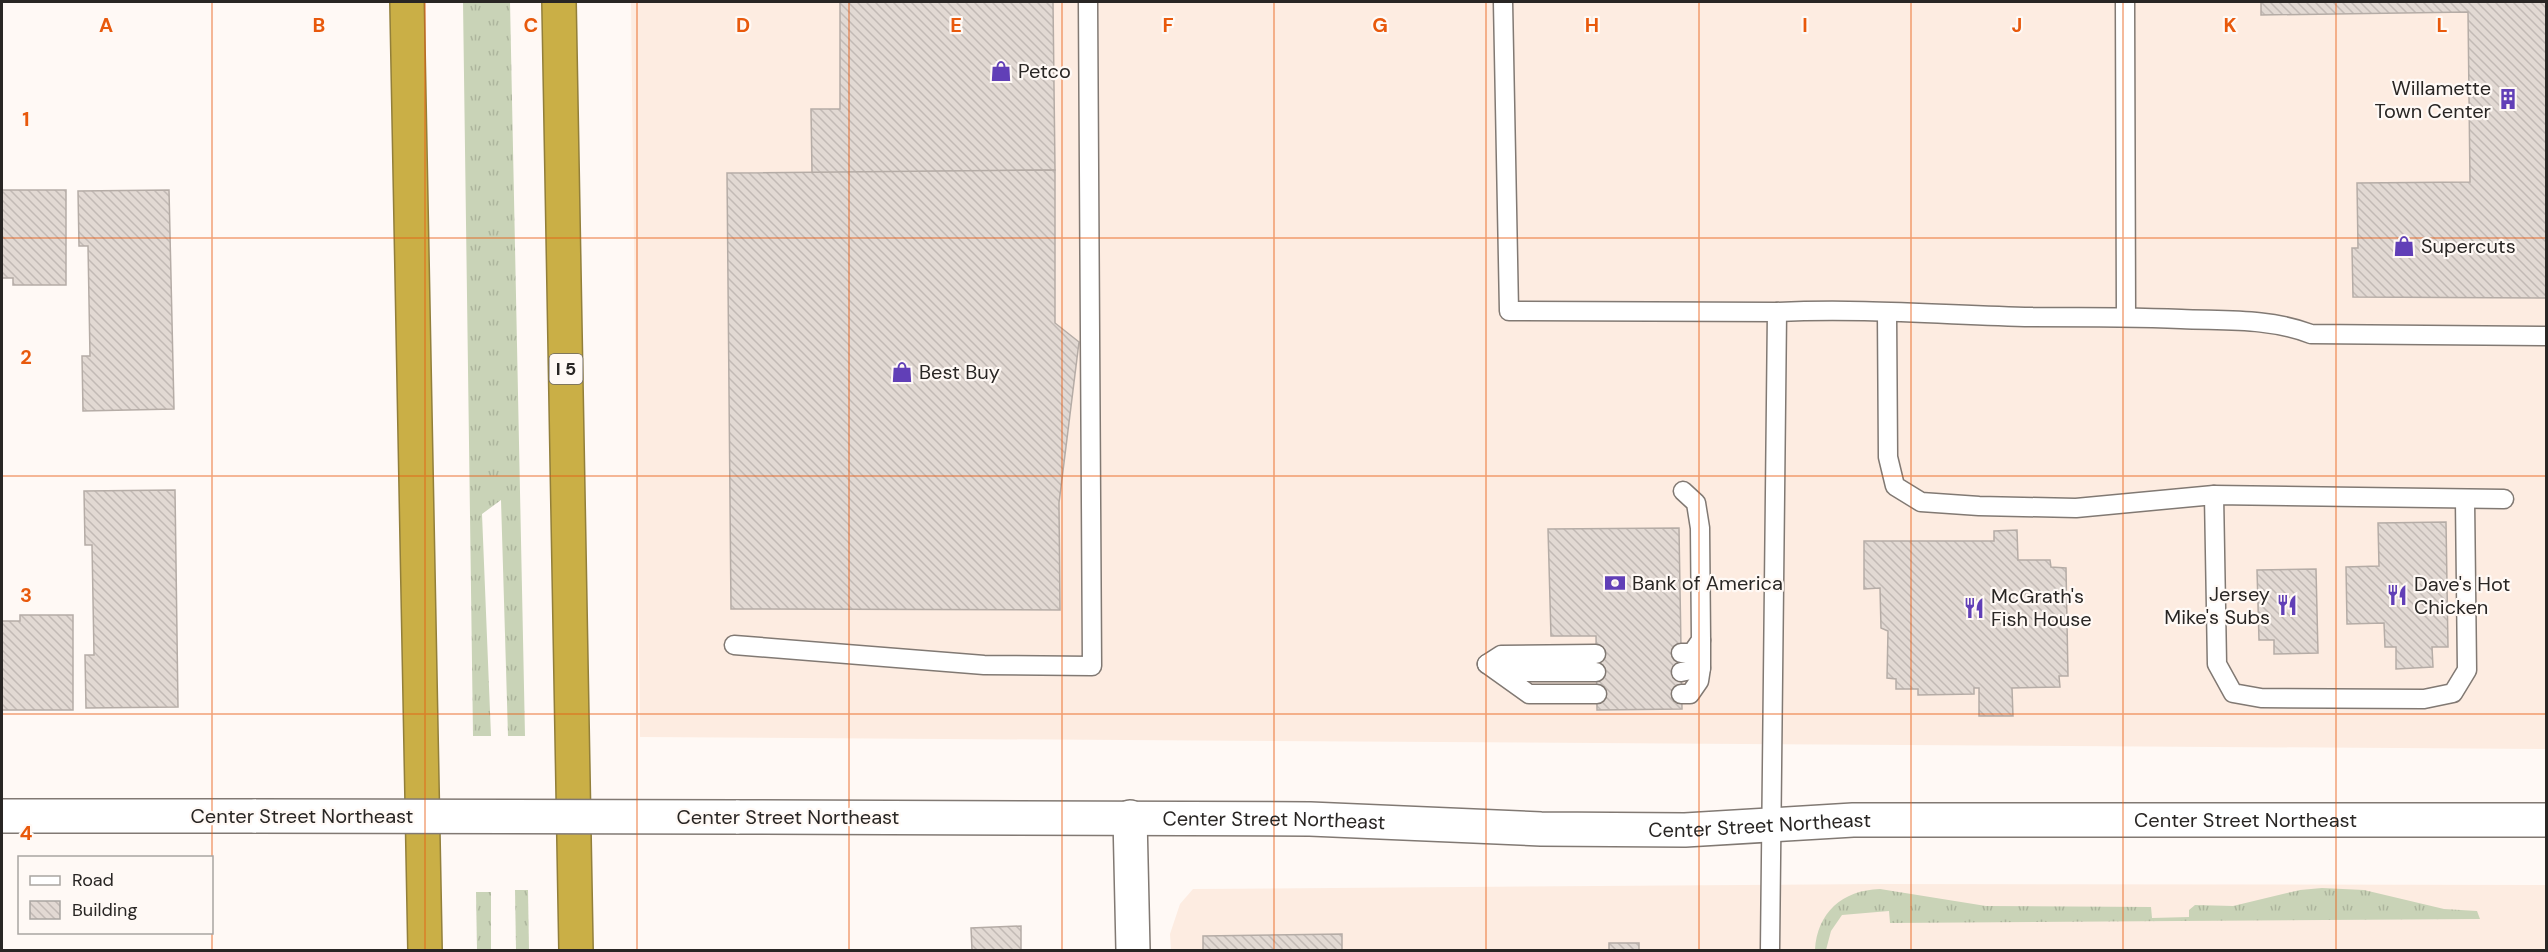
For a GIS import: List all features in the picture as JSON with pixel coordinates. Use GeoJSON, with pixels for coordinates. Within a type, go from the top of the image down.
{"type":"FeatureCollection","features":[{"type":"Feature","properties":{"kind":"highway"},"geometry":{"type":"LineString","coordinates":[[407,2],[425,951]]}},
{"type":"Feature","properties":{"kind":"highway","name":"I 5"},"geometry":{"type":"LineString","coordinates":[[559,2],[576,951]]}},
{"type":"Feature","properties":{"kind":"main road","name":"Center Street Northeast"},"geometry":{"type":"LineString","coordinates":[[2,816],[1310,819],[1541,829],[1685,830],[1853,820],[2547,820]]}},
{"type":"Feature","properties":{"kind":"main road"},"geometry":{"type":"LineString","coordinates":[[1130,818],[1133,951]]}},
{"type":"Feature","properties":{"kind":"lane"},"geometry":{"type":"LineString","coordinates":[[734,645],[984,665],[1092,666],[1088,2]]}},
{"type":"Feature","properties":{"kind":"lane"},"geometry":{"type":"LineString","coordinates":[[1503,2],[1509,311],[1777,312],[1818,310],[1887,314],[2126,316],[2237,320],[2290,326],[2311,334],[2547,336]]}},
{"type":"Feature","properties":{"kind":"lane"},"geometry":{"type":"LineString","coordinates":[[2125,2],[2126,316]]}},
{"type":"Feature","properties":{"kind":"lane"},"geometry":{"type":"LineString","coordinates":[[1770,951],[1777,312]]}},
{"type":"Feature","properties":{"kind":"lane"},"geometry":{"type":"LineString","coordinates":[[1887,314],[1888,457],[1895,486],[1921,502],[2076,508],[2214,495],[2504,499]]}},
{"type":"Feature","properties":{"kind":"lane"},"geometry":{"type":"LineString","coordinates":[[1682,694],[1690,694],[1699,681],[1701,668],[1700,528],[1696,503],[1683,491]]}},
{"type":"Feature","properties":{"kind":"lane"},"geometry":{"type":"LineString","coordinates":[[2214,495],[2217,664],[2234,693],[2261,698],[2424,699],[2453,693],[2468,670],[2465,500]]}},
{"type":"Feature","properties":{"kind":"lane"},"geometry":{"type":"LineString","coordinates":[[1681,653],[1692,653],[1701,640]]}},
{"type":"Feature","properties":{"kind":"lane"},"geometry":{"type":"LineString","coordinates":[[1487,664],[1501,655],[1596,654]]}},
{"type":"Feature","properties":{"kind":"lane"},"geometry":{"type":"LineString","coordinates":[[1487,664],[1521,672],[1596,672]]}},
{"type":"Feature","properties":{"kind":"lane"},"geometry":{"type":"LineString","coordinates":[[1487,664],[1529,694],[1597,694]]}},
{"type":"Feature","properties":{"kind":"lane"},"geometry":{"type":"LineString","coordinates":[[1681,672],[1701,668]]}},
{"type":"Feature","properties":{"kind":"shaded area","name":"Willamette Town Center"},"geometry":{"type":"Polygon","coordinates":[[[631,2],[2546,2],[2546,749],[640,737],[631,2]]]}},
{"type":"Feature","properties":{"kind":"shaded area"},"geometry":{"type":"Polygon","coordinates":[[[1879,884],[2546,885],[2546,950],[1171,950],[1170,934],[1180,904],[1193,889],[1879,884]]]}},
{"type":"Feature","properties":{"kind":"green space"},"geometry":{"type":"Polygon","coordinates":[[[463,2],[510,2],[525,736],[508,736],[501,500],[482,514],[491,736],[473,736],[463,2]]]}},
{"type":"Feature","properties":{"kind":"green space"},"geometry":{"type":"Polygon","coordinates":[[[2322,888],[2364,890],[2444,909],[2477,911],[2480,919],[1890,923],[1889,911],[1842,915],[1831,931],[1826,950],[1815,950],[1817,937],[1826,915],[1843,899],[1866,890],[1880,889],[1986,906],[2151,907],[2152,918],[2189,917],[2189,910],[2195,905],[2233,906],[2300,890],[2322,888]]]}},
{"type":"Feature","properties":{"kind":"green space"},"geometry":{"type":"Polygon","coordinates":[[[515,890],[528,890],[529,950],[516,950],[515,890]]]}},
{"type":"Feature","properties":{"kind":"green space"},"geometry":{"type":"Polygon","coordinates":[[[476,892],[491,892],[491,950],[477,950],[476,892]]]}},
{"type":"Feature","properties":{"kind":"building"},"geometry":{"type":"Polygon","coordinates":[[[840,2],[1053,2],[1055,170],[812,173],[811,109],[840,109],[840,2]]]}},
{"type":"Feature","properties":{"kind":"building","name":"Willamette Town Center"},"geometry":{"type":"Polygon","coordinates":[[[2261,2],[2546,2],[2546,298],[2353,297],[2352,248],[2358,248],[2357,183],[2470,182],[2468,12],[2261,15],[2261,2]]]}},
{"type":"Feature","properties":{"kind":"building","name":"Best Buy"},"geometry":{"type":"Polygon","coordinates":[[[1055,170],[1055,323],[1079,342],[1059,503],[1060,610],[731,609],[727,173],[1055,170]]]}},
{"type":"Feature","properties":{"kind":"building"},"geometry":{"type":"Polygon","coordinates":[[[2,190],[66,190],[66,285],[13,285],[13,278],[2,278],[2,190]]]}},
{"type":"Feature","properties":{"kind":"building"},"geometry":{"type":"Polygon","coordinates":[[[169,190],[174,409],[83,411],[82,356],[90,356],[88,246],[79,246],[78,191],[169,190]]]}},
{"type":"Feature","properties":{"kind":"building"},"geometry":{"type":"Polygon","coordinates":[[[175,490],[178,707],[86,708],[85,655],[94,655],[92,545],[85,545],[84,491],[175,490]]]}},
{"type":"Feature","properties":{"kind":"building","name":"Dave's Hot Chicken"},"geometry":{"type":"Polygon","coordinates":[[[2446,522],[2448,647],[2432,647],[2433,667],[2396,669],[2396,647],[2385,647],[2384,623],[2347,624],[2346,567],[2379,566],[2378,523],[2446,522]]]}},
{"type":"Feature","properties":{"kind":"building","name":"Bank of America"},"geometry":{"type":"Polygon","coordinates":[[[1679,528],[1682,709],[1597,710],[1596,636],[1551,636],[1548,529],[1679,528]]]}},
{"type":"Feature","properties":{"kind":"building","name":"McGrath's Fish House"},"geometry":{"type":"Polygon","coordinates":[[[2017,530],[2018,560],[2050,560],[2051,567],[2066,568],[2068,676],[2059,676],[2060,687],[2012,688],[2013,716],[1979,716],[1979,688],[1974,688],[1974,694],[1918,695],[1918,689],[1896,689],[1896,679],[1887,678],[1888,631],[1881,628],[1880,588],[1864,589],[1864,541],[1994,541],[1994,531],[2017,530]]]}},
{"type":"Feature","properties":{"kind":"building","name":"Jersey Mike's Subs"},"geometry":{"type":"Polygon","coordinates":[[[2316,569],[2318,653],[2274,654],[2274,640],[2259,640],[2257,570],[2316,569]]]}},
{"type":"Feature","properties":{"kind":"building"},"geometry":{"type":"Polygon","coordinates":[[[20,615],[73,615],[73,710],[2,710],[2,621],[20,621],[20,615]]]}},
{"type":"Feature","properties":{"kind":"building"},"geometry":{"type":"Polygon","coordinates":[[[1021,926],[1021,950],[972,950],[971,928],[1021,926]]]}},
{"type":"Feature","properties":{"kind":"building"},"geometry":{"type":"Polygon","coordinates":[[[1342,934],[1342,950],[1203,950],[1203,936],[1342,934]]]}},
{"type":"Feature","properties":{"kind":"building"},"geometry":{"type":"Polygon","coordinates":[[[1609,943],[1639,943],[1639,950],[1609,950],[1609,943]]]}},
{"type":"Feature","properties":{"kind":"place","name":"Petco"},"geometry":{"type":"Point","coordinates":[1001,71]}},
{"type":"Feature","properties":{"kind":"place","name":"Willamette Town Center"},"geometry":{"type":"Point","coordinates":[2508,99]}},
{"type":"Feature","properties":{"kind":"place","name":"Supercuts"},"geometry":{"type":"Point","coordinates":[2404,246]}},
{"type":"Feature","properties":{"kind":"place","name":"Best Buy"},"geometry":{"type":"Point","coordinates":[902,372]}},
{"type":"Feature","properties":{"kind":"place","name":"Bank of America"},"geometry":{"type":"Point","coordinates":[1615,583]}},
{"type":"Feature","properties":{"kind":"place","name":"Dave's Hot Chicken"},"geometry":{"type":"Point","coordinates":[2397,595]}},
{"type":"Feature","properties":{"kind":"place","name":"Jersey Mike's Subs"},"geometry":{"type":"Point","coordinates":[2287,605]}},
{"type":"Feature","properties":{"kind":"place","name":"McGrath's Fish House"},"geometry":{"type":"Point","coordinates":[1974,608]}}]}
